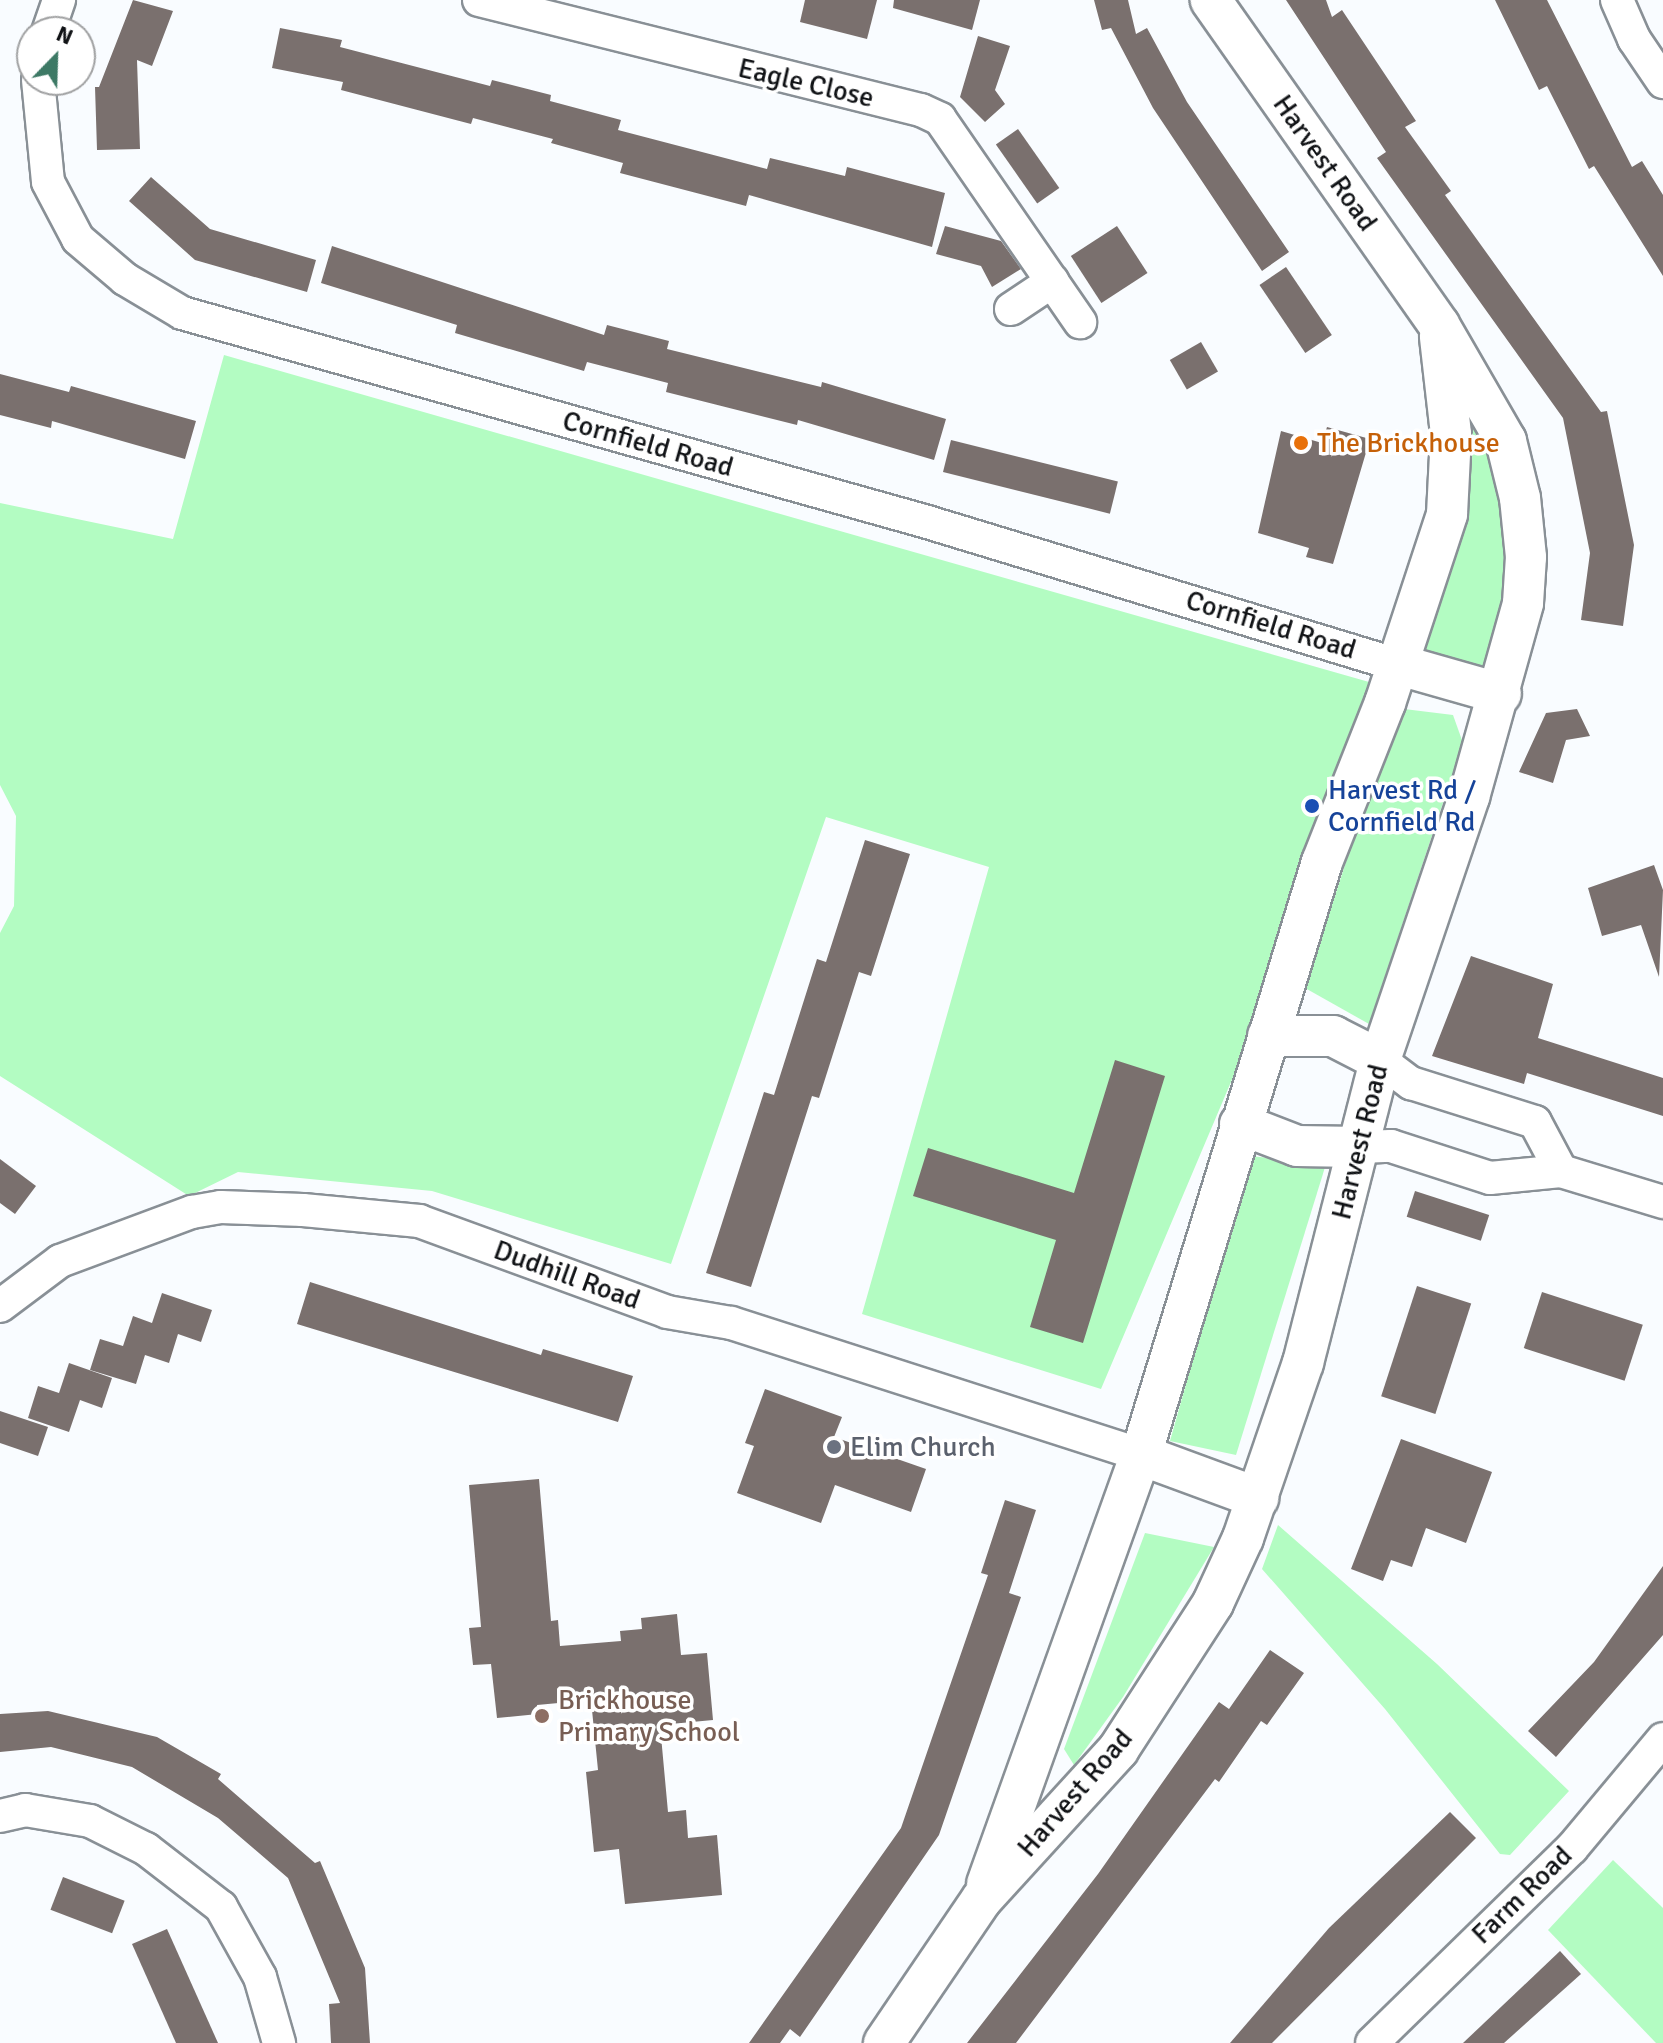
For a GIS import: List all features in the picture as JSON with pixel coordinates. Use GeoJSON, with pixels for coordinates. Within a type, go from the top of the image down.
{"type":"FeatureCollection","features":[{"type":"Feature","properties":{"kind":"street","name":"Eagle Close"},"geometry":{"type":"LineString","coordinates":[[479,0],[921,110],[951,132],[1080,322]]}},
{"type":"Feature","properties":{"kind":"street","name":"Harvest Road"},"geometry":{"type":"LineString","coordinates":[[884,2043],[982,1899],[1118,1750],[1213,1603],[1258,1498],[1303,1363],[1380,1060],[1501,694],[1523,603],[1526,557],[1520,498],[1506,441],[1439,325],[1211,0]]}},
{"type":"Feature","properties":{"kind":"street"},"geometry":{"type":"LineString","coordinates":[[1617,0],[1634,39],[1663,82]]}},
{"type":"Feature","properties":{"kind":"street","name":"Cornfield Road"},"geometry":{"type":"LineString","coordinates":[[40,96],[48,182],[78,239],[125,279],[182,313],[924,521],[1396,664]]}},
{"type":"Feature","properties":{"kind":"street"},"geometry":{"type":"LineString","coordinates":[[1011,309],[1053,281]]}},
{"type":"Feature","properties":{"kind":"street","name":"Harvest Road"},"geometry":{"type":"LineString","coordinates":[[982,1899],[1141,1455],[1322,862],[1396,664],[1447,514],[1452,473],[1439,325]]}},
{"type":"Feature","properties":{"kind":"street"},"geometry":{"type":"LineString","coordinates":[[1396,664],[1501,694]]}},
{"type":"Feature","properties":{"kind":"street"},"geometry":{"type":"LineString","coordinates":[[1268,1036],[1333,1036],[1380,1060],[1411,1083],[1535,1122],[1561,1171]]}},
{"type":"Feature","properties":{"kind":"street"},"geometry":{"type":"LineString","coordinates":[[1240,1124],[1297,1146],[1391,1146],[1490,1178],[1561,1171],[1663,1202]]}},
{"type":"Feature","properties":{"kind":"street","name":"Dudhill Road"},"geometry":{"type":"LineString","coordinates":[[0,1306],[60,1261],[192,1212],[221,1207],[290,1209],[419,1221],[667,1312],[731,1323],[1141,1455]]}},
{"type":"Feature","properties":{"kind":"street"},"geometry":{"type":"LineString","coordinates":[[1141,1455],[1258,1498]]}},
{"type":"Feature","properties":{"kind":"street","name":"Farm Road"},"geometry":{"type":"LineString","coordinates":[[1372,2043],[1572,1848],[1663,1739]]}},
{"type":"Feature","properties":{"kind":"street"},"geometry":{"type":"LineString","coordinates":[[0,1816],[25,1810],[90,1821],[146,1849],[221,1907],[260,1977],[279,2043]]}},
{"type":"Feature","properties":{"kind":"green space"},"geometry":{"type":"Polygon","coordinates":[[[224,355],[1369,682],[1283,959],[1101,1389],[862,1314],[989,867],[826,817],[671,1264],[432,1191],[238,1172],[189,1196],[0,1076],[0,933],[14,906],[16,816],[0,785],[0,503],[173,539],[224,355]]]}},
{"type":"Feature","properties":{"kind":"green space"},"geometry":{"type":"Polygon","coordinates":[[[1476,401],[1520,559],[1494,682],[1411,655],[1458,435],[1476,401]]]}},
{"type":"Feature","properties":{"kind":"green space"},"geometry":{"type":"Polygon","coordinates":[[[1396,708],[1453,715],[1463,743],[1369,1024],[1305,988],[1396,708]]]}},
{"type":"Feature","properties":{"kind":"green space"},"geometry":{"type":"Polygon","coordinates":[[[1250,1156],[1326,1164],[1236,1455],[1170,1441],[1250,1156]]]}},
{"type":"Feature","properties":{"kind":"green space"},"geometry":{"type":"Polygon","coordinates":[[[1278,1525],[1437,1664],[1569,1791],[1510,1855],[1500,1854],[1385,1709],[1262,1569],[1278,1525]]]}},
{"type":"Feature","properties":{"kind":"green space"},"geometry":{"type":"Polygon","coordinates":[[[1145,1533],[1214,1547],[1123,1697],[1074,1765],[1064,1749],[1145,1533]]]}},
{"type":"Feature","properties":{"kind":"green space"},"geometry":{"type":"Polygon","coordinates":[[[1613,1860],[1663,1908],[1663,2043],[1656,2043],[1548,1930],[1613,1860]]]}},
{"type":"Feature","properties":{"kind":"building"},"geometry":{"type":"Polygon","coordinates":[[[133,0],[173,11],[152,66],[137,60],[140,149],[97,150],[95,96],[96,87],[99,87],[133,0]]]}},
{"type":"Feature","properties":{"kind":"building"},"geometry":{"type":"Polygon","coordinates":[[[805,0],[877,0],[867,39],[800,22],[805,0]]]}},
{"type":"Feature","properties":{"kind":"building"},"geometry":{"type":"Polygon","coordinates":[[[894,0],[980,0],[972,30],[893,8],[894,0]]]}},
{"type":"Feature","properties":{"kind":"building"},"geometry":{"type":"Polygon","coordinates":[[[1094,0],[1128,0],[1136,34],[1147,28],[1187,102],[1289,252],[1262,271],[1153,108],[1111,28],[1102,30],[1094,0]]]}},
{"type":"Feature","properties":{"kind":"building"},"geometry":{"type":"Polygon","coordinates":[[[1286,0],[1326,0],[1332,17],[1342,10],[1416,121],[1405,127],[1451,191],[1445,195],[1601,412],[1607,411],[1634,545],[1623,626],[1581,620],[1590,553],[1563,418],[1377,158],[1386,152],[1286,0]]]}},
{"type":"Feature","properties":{"kind":"building"},"geometry":{"type":"Polygon","coordinates":[[[1495,0],[1547,0],[1632,167],[1642,161],[1663,195],[1663,276],[1594,166],[1589,169],[1547,86],[1539,90],[1495,0]]]}},
{"type":"Feature","properties":{"kind":"building"},"geometry":{"type":"Polygon","coordinates":[[[280,28],[342,40],[340,47],[490,86],[492,80],[551,95],[550,101],[621,120],[618,130],[767,169],[770,158],[845,176],[847,167],[945,193],[932,247],[749,195],[746,206],[620,173],[623,163],[551,143],[553,139],[473,118],[471,124],[341,90],[343,82],[272,68],[280,28]]]}},
{"type":"Feature","properties":{"kind":"building"},"geometry":{"type":"Polygon","coordinates":[[[978,36],[1010,46],[995,90],[1005,104],[985,122],[960,97],[978,36]]]}},
{"type":"Feature","properties":{"kind":"building"},"geometry":{"type":"Polygon","coordinates":[[[1018,129],[1059,188],[1037,203],[996,144],[1018,129]]]}},
{"type":"Feature","properties":{"kind":"building"},"geometry":{"type":"Polygon","coordinates":[[[151,177],[210,229],[316,260],[307,292],[195,260],[129,201],[151,177]]]}},
{"type":"Feature","properties":{"kind":"building"},"geometry":{"type":"Polygon","coordinates":[[[945,226],[1001,241],[1021,269],[992,287],[981,266],[936,254],[945,226]]]}},
{"type":"Feature","properties":{"kind":"building"},"geometry":{"type":"Polygon","coordinates":[[[1117,226],[1147,273],[1101,303],[1071,256],[1117,226]]]}},
{"type":"Feature","properties":{"kind":"building"},"geometry":{"type":"Polygon","coordinates":[[[332,246],[604,335],[607,325],[669,341],[667,349],[821,387],[822,382],[946,419],[934,460],[798,420],[797,425],[666,392],[668,383],[587,362],[584,371],[455,333],[457,325],[321,283],[332,246]]]}},
{"type":"Feature","properties":{"kind":"building"},"geometry":{"type":"Polygon","coordinates":[[[1286,267],[1332,335],[1305,353],[1259,285],[1286,267]]]}},
{"type":"Feature","properties":{"kind":"building"},"geometry":{"type":"Polygon","coordinates":[[[1201,342],[1218,371],[1187,389],[1170,360],[1201,342]]]}},
{"type":"Feature","properties":{"kind":"building"},"geometry":{"type":"Polygon","coordinates":[[[0,374],[69,392],[71,386],[196,421],[185,459],[52,421],[51,428],[0,415],[0,374]]]}},
{"type":"Feature","properties":{"kind":"building"},"geometry":{"type":"Polygon","coordinates":[[[1327,427],[1370,439],[1333,564],[1306,557],[1309,548],[1258,533],[1281,431],[1322,443],[1327,427]]]}},
{"type":"Feature","properties":{"kind":"building"},"geometry":{"type":"Polygon","coordinates":[[[951,440],[1118,482],[1110,514],[943,472],[951,440]]]}},
{"type":"Feature","properties":{"kind":"building"},"geometry":{"type":"Polygon","coordinates":[[[1577,709],[1590,736],[1566,740],[1553,783],[1519,772],[1546,713],[1577,709]]]}},
{"type":"Feature","properties":{"kind":"building"},"geometry":{"type":"Polygon","coordinates":[[[865,840],[910,854],[871,976],[859,972],[819,1098],[812,1096],[751,1287],[706,1273],[764,1092],[774,1095],[817,959],[826,962],[865,840]]]}},
{"type":"Feature","properties":{"kind":"building"},"geometry":{"type":"Polygon","coordinates":[[[1654,865],[1663,890],[1659,977],[1641,925],[1602,936],[1588,888],[1654,865]]]}},
{"type":"Feature","properties":{"kind":"building"},"geometry":{"type":"Polygon","coordinates":[[[1471,956],[1553,984],[1538,1038],[1663,1078],[1663,1116],[1527,1073],[1524,1084],[1432,1056],[1471,956]]]}},
{"type":"Feature","properties":{"kind":"building"},"geometry":{"type":"Polygon","coordinates":[[[1115,1060],[1165,1076],[1083,1343],[1030,1327],[1056,1240],[913,1196],[928,1148],[1074,1193],[1115,1060]]]}},
{"type":"Feature","properties":{"kind":"building"},"geometry":{"type":"Polygon","coordinates":[[[0,1159],[36,1186],[15,1214],[0,1203],[0,1159]]]}},
{"type":"Feature","properties":{"kind":"building"},"geometry":{"type":"Polygon","coordinates":[[[1415,1191],[1489,1215],[1481,1241],[1407,1217],[1415,1191]]]}},
{"type":"Feature","properties":{"kind":"building"},"geometry":{"type":"Polygon","coordinates":[[[310,1282],[541,1355],[543,1349],[633,1376],[618,1422],[297,1324],[310,1282]]]}},
{"type":"Feature","properties":{"kind":"building"},"geometry":{"type":"Polygon","coordinates":[[[1417,1286],[1471,1304],[1435,1414],[1381,1396],[1417,1286]]]}},
{"type":"Feature","properties":{"kind":"building"},"geometry":{"type":"Polygon","coordinates":[[[1542,1292],[1643,1325],[1625,1381],[1524,1348],[1542,1292]]]}},
{"type":"Feature","properties":{"kind":"building"},"geometry":{"type":"Polygon","coordinates":[[[162,1293],[212,1310],[201,1342],[178,1334],[169,1363],[145,1355],[136,1384],[90,1370],[100,1339],[123,1346],[133,1316],[152,1323],[162,1293]]]}},
{"type":"Feature","properties":{"kind":"building"},"geometry":{"type":"Polygon","coordinates":[[[69,1363],[112,1378],[102,1408],[80,1400],[69,1432],[28,1418],[38,1386],[59,1393],[69,1363]]]}},
{"type":"Feature","properties":{"kind":"building"},"geometry":{"type":"Polygon","coordinates":[[[765,1389],[842,1417],[834,1437],[926,1469],[911,1512],[835,1485],[821,1523],[737,1493],[754,1446],[745,1443],[765,1389]]]}},
{"type":"Feature","properties":{"kind":"building"},"geometry":{"type":"Polygon","coordinates":[[[0,1411],[48,1427],[38,1456],[0,1443],[0,1411]]]}},
{"type":"Feature","properties":{"kind":"building"},"geometry":{"type":"Polygon","coordinates":[[[1401,1439],[1492,1472],[1466,1543],[1426,1528],[1412,1567],[1391,1560],[1383,1581],[1351,1569],[1401,1439]]]}},
{"type":"Feature","properties":{"kind":"building"},"geometry":{"type":"Polygon","coordinates":[[[539,1479],[551,1621],[558,1620],[560,1646],[621,1641],[620,1631],[642,1629],[641,1618],[677,1614],[681,1655],[707,1653],[713,1720],[660,1725],[668,1812],[686,1810],[688,1838],[717,1835],[722,1895],[625,1904],[619,1849],[594,1852],[586,1772],[598,1770],[591,1700],[537,1705],[538,1714],[497,1718],[491,1664],[473,1665],[469,1628],[481,1627],[469,1485],[539,1479]]]}},
{"type":"Feature","properties":{"kind":"building"},"geometry":{"type":"Polygon","coordinates":[[[1005,1500],[1036,1510],[1009,1593],[1021,1597],[939,1835],[800,2037],[790,2029],[780,2043],[749,2043],[901,1828],[988,1575],[981,1573],[1005,1500]]]}},
{"type":"Feature","properties":{"kind":"building"},"geometry":{"type":"Polygon","coordinates":[[[1663,1566],[1663,1635],[1556,1757],[1528,1731],[1594,1662],[1663,1566]]]}},
{"type":"Feature","properties":{"kind":"building"},"geometry":{"type":"Polygon","coordinates":[[[1270,1650],[1304,1673],[1267,1725],[1261,1721],[1219,1782],[1215,1779],[1016,2043],[967,2043],[1098,1874],[1219,1702],[1229,1709],[1270,1650]]]}},
{"type":"Feature","properties":{"kind":"building"},"geometry":{"type":"Polygon","coordinates":[[[48,1711],[157,1737],[221,1774],[218,1779],[315,1863],[320,1861],[365,1968],[370,2043],[331,2043],[329,2004],[340,2003],[288,1878],[218,1818],[132,1767],[51,1747],[0,1752],[0,1714],[48,1711]]]}},
{"type":"Feature","properties":{"kind":"building"},"geometry":{"type":"Polygon","coordinates":[[[1450,1812],[1476,1838],[1272,2043],[1230,2043],[1329,1928],[1450,1812]]]}},
{"type":"Feature","properties":{"kind":"building"},"geometry":{"type":"Polygon","coordinates":[[[63,1877],[125,1901],[112,1933],[50,1910],[63,1877]]]}},
{"type":"Feature","properties":{"kind":"building"},"geometry":{"type":"Polygon","coordinates":[[[167,1929],[218,2043],[176,2043],[132,1944],[167,1929]]]}},
{"type":"Feature","properties":{"kind":"building"},"geometry":{"type":"Polygon","coordinates":[[[1560,1951],[1581,1974],[1504,2043],[1463,2043],[1560,1951]]]}},
{"type":"Feature","properties":{"kind":"place","name":"The Brickhouse"},"geometry":{"type":"Point","coordinates":[1301,443]}},
{"type":"Feature","properties":{"kind":"place","name":"Harvest Rd / Cornfield Rd"},"geometry":{"type":"Point","coordinates":[1312,806]}},
{"type":"Feature","properties":{"kind":"place","name":"Elim Church"},"geometry":{"type":"Point","coordinates":[834,1447]}},
{"type":"Feature","properties":{"kind":"place","name":"Brickhouse Primary School"},"geometry":{"type":"Point","coordinates":[542,1716]}}]}
